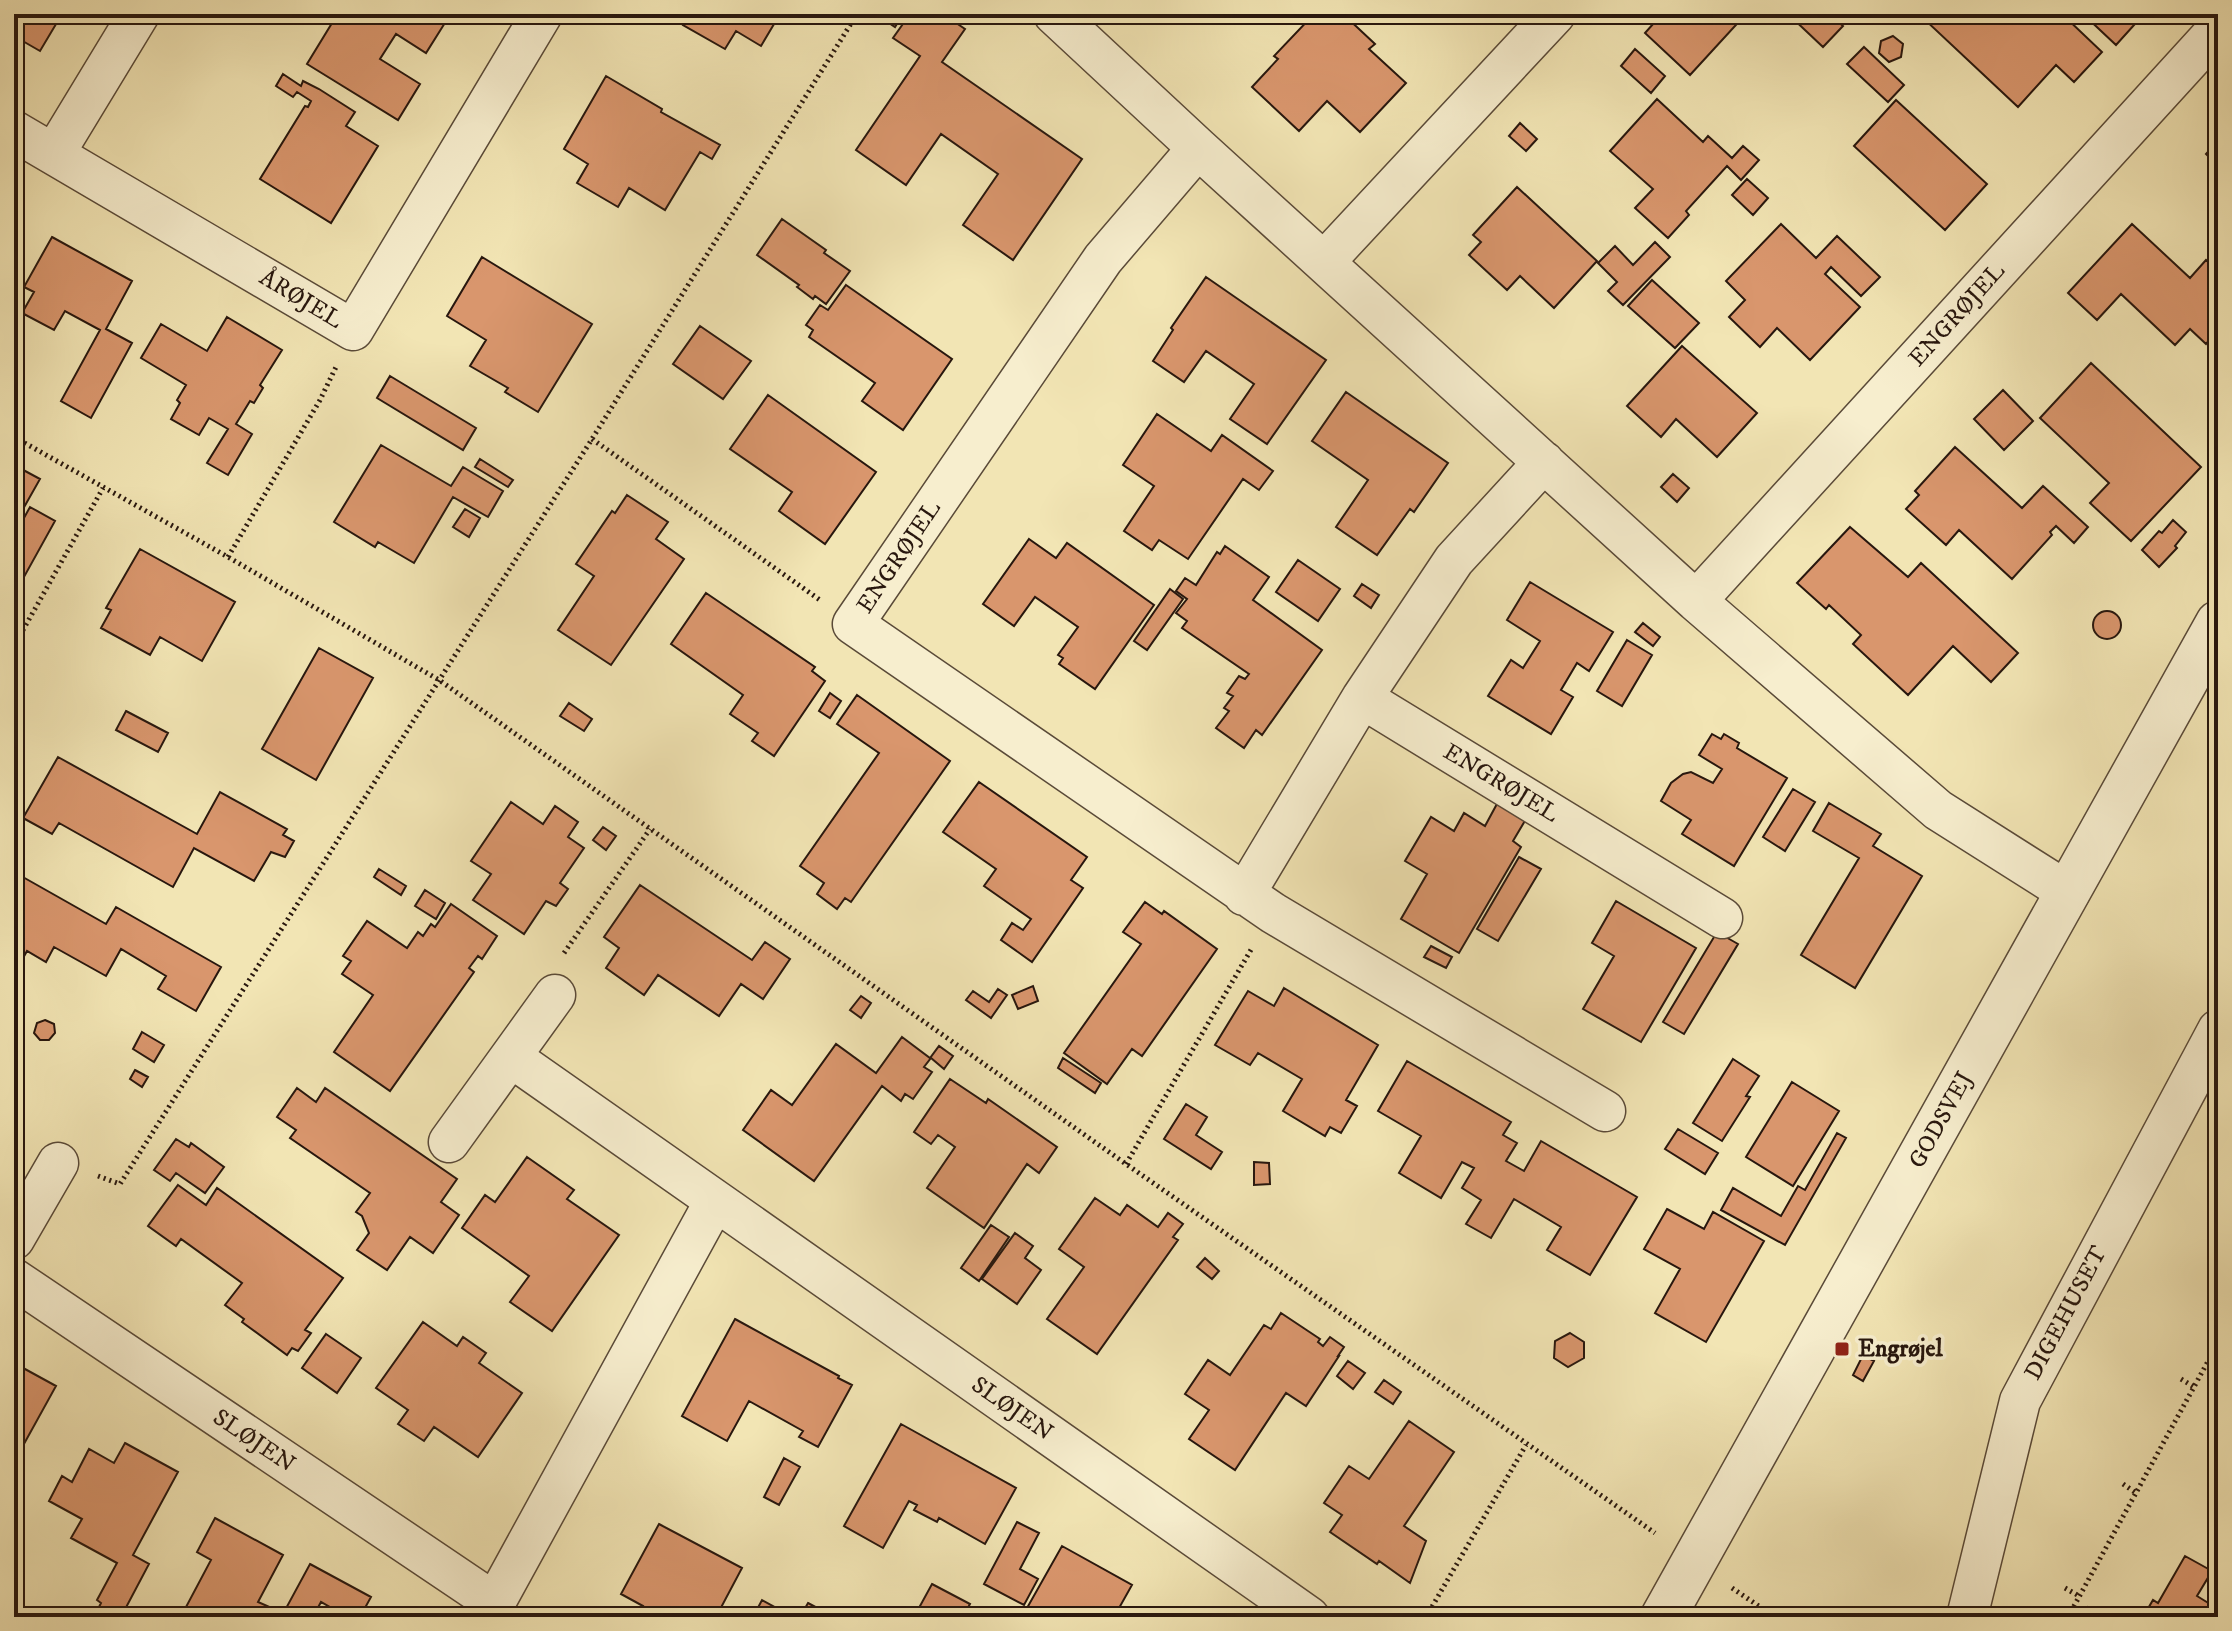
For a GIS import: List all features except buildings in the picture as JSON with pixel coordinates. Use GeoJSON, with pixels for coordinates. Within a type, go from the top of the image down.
{"type":"FeatureCollection","features":[{"type":"Feature","properties":{"kind":"street"},"geometry":{"type":"LineString","coordinates":[[54,154],[139,14]]}},
{"type":"Feature","properties":{"kind":"street","name":"ÅRØJEL"},"geometry":{"type":"LineString","coordinates":[[14,131],[353,330],[542,14]]}},
{"type":"Feature","properties":{"kind":"street"},"geometry":{"type":"LineString","coordinates":[[1054,14],[1696,601],[1938,810],[2069,893]]}},
{"type":"Feature","properties":{"kind":"street"},"geometry":{"type":"LineString","coordinates":[[1324,262],[1555,14]]}},
{"type":"Feature","properties":{"kind":"street","name":"ENGRØJEL"},"geometry":{"type":"LineString","coordinates":[[1696,601],[2218,29]]}},
{"type":"Feature","properties":{"kind":"street","name":"ENGRØJEL"},"geometry":{"type":"LineString","coordinates":[[1198,148],[1103,259],[853,624],[1258,904],[1605,1111]]}},
{"type":"Feature","properties":{"kind":"street"},"geometry":{"type":"LineString","coordinates":[[1258,904],[1362,698],[1454,560],[1544,462]]}},
{"type":"Feature","properties":{"kind":"street","name":"GODSVEJ"},"geometry":{"type":"LineString","coordinates":[[1663,1617],[2218,623]]}},
{"type":"Feature","properties":{"kind":"street","name":"ENGRØJEL"},"geometry":{"type":"LineString","coordinates":[[1362,698],[1722,918]]}},
{"type":"Feature","properties":{"kind":"street"},"geometry":{"type":"LineString","coordinates":[[449,1142],[555,995]]}},
{"type":"Feature","properties":{"kind":"street","name":"DIGEHUSET"},"geometry":{"type":"LineString","coordinates":[[1967,1617],[2020,1401],[2218,1030]]}},
{"type":"Feature","properties":{"kind":"street","name":"SLØJEN"},"geometry":{"type":"LineString","coordinates":[[511,1057],[1309,1617]]}},
{"type":"Feature","properties":{"kind":"street"},"geometry":{"type":"LineString","coordinates":[[14,1239],[58,1163]]}},
{"type":"Feature","properties":{"kind":"street","name":"SLØJEN"},"geometry":{"type":"LineString","coordinates":[[14,1279],[491,1610],[715,1201]]}},
{"type":"Feature","properties":{"kind":"path"},"geometry":{"type":"LineString","coordinates":[[58,1163],[120,1184],[857,14]]}},
{"type":"Feature","properties":{"kind":"path"},"geometry":{"type":"LineString","coordinates":[[228,557],[320,400],[353,330]]}},
{"type":"Feature","properties":{"kind":"path"},"geometry":{"type":"LineString","coordinates":[[14,437],[439,680],[1655,1533]]}},
{"type":"Feature","properties":{"kind":"path"},"geometry":{"type":"LineString","coordinates":[[592,439],[853,624]]}},
{"type":"Feature","properties":{"kind":"path"},"geometry":{"type":"LineString","coordinates":[[14,646],[103,488]]}},
{"type":"Feature","properties":{"kind":"path"},"geometry":{"type":"LineString","coordinates":[[555,995],[548,976],[650,829]]}},
{"type":"Feature","properties":{"kind":"path"},"geometry":{"type":"LineString","coordinates":[[1126,1164],[1258,904]]}},
{"type":"Feature","properties":{"kind":"path"},"geometry":{"type":"LineString","coordinates":[[2068,1617],[2218,1343]]}},
{"type":"Feature","properties":{"kind":"path"},"geometry":{"type":"LineString","coordinates":[[2181,1379],[2194,1387]]}},
{"type":"Feature","properties":{"kind":"path"},"geometry":{"type":"LineString","coordinates":[[1426,1617],[1526,1445]]}},
{"type":"Feature","properties":{"kind":"path"},"geometry":{"type":"LineString","coordinates":[[2123,1484],[2136,1493]]}},
{"type":"Feature","properties":{"kind":"path"},"geometry":{"type":"LineString","coordinates":[[1722,1580],[1775,1617]]}},
{"type":"Feature","properties":{"kind":"path"},"geometry":{"type":"LineString","coordinates":[[2065,1588],[2079,1596]]}},
{"type":"Feature","properties":{"kind":"place","name":"Engrøjel"},"geometry":{"type":"Point","coordinates":[1842,1349]}}]}
